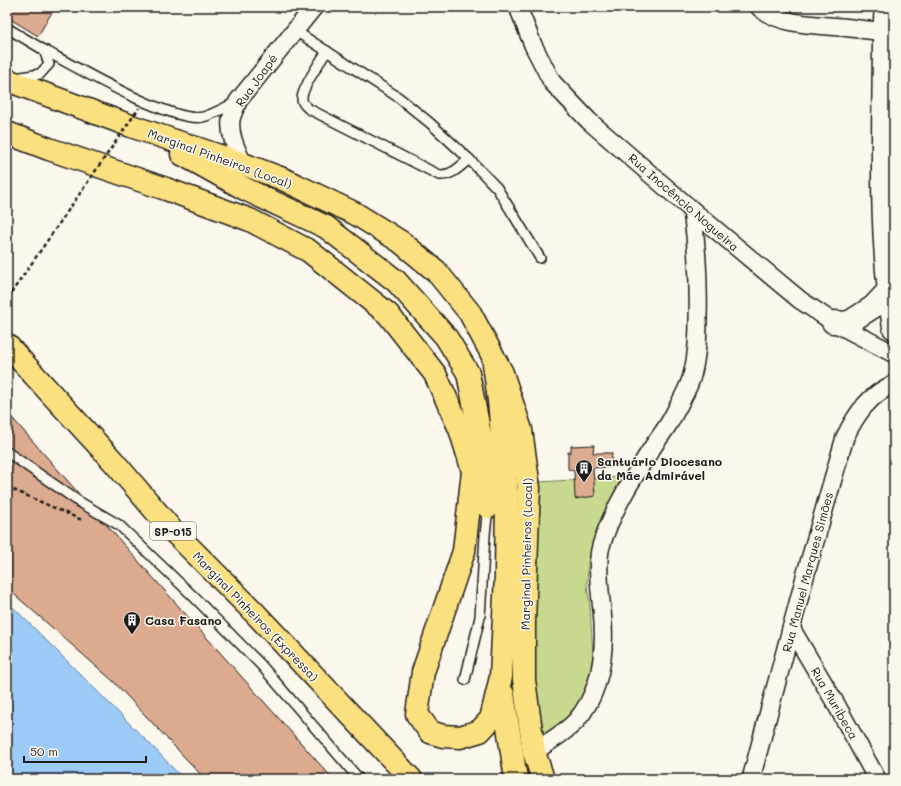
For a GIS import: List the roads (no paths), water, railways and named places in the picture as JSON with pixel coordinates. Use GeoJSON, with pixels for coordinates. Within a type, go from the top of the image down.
{"type":"FeatureCollection","features":[{"type":"Feature","properties":{"kind":"highway","name":"Marginal Pinheiros (Local)"},"geometry":{"type":"LineString","coordinates":[[7,79],[139,118],[243,164],[283,179],[356,214],[401,242],[436,271],[470,313],[502,373],[521,430],[529,488],[524,623],[524,680],[534,752],[543,779]]}},
{"type":"Feature","properties":{"kind":"highway"},"geometry":{"type":"LineString","coordinates":[[139,118],[245,190],[326,228],[396,281],[446,337],[468,373],[488,476],[488,507]]}},
{"type":"Feature","properties":{"kind":"highway"},"geometry":{"type":"LineString","coordinates":[[7,133],[49,150],[166,189],[250,220],[310,251],[388,314],[435,374],[460,429],[473,471],[488,507]]}},
{"type":"Feature","properties":{"kind":"highway","name":"Marginal Pinheiros (Expressa)"},"geometry":{"type":"LineString","coordinates":[[7,345],[113,461],[171,529],[252,610],[411,779]]}},
{"type":"Feature","properties":{"kind":"highway"},"geometry":{"type":"LineString","coordinates":[[473,471],[464,551],[423,672],[417,714],[430,732],[443,736],[460,738],[480,731],[492,719],[500,677],[506,575],[507,493],[499,401],[493,356]]}},
{"type":"Feature","properties":{"kind":"highway"},"geometry":{"type":"LineString","coordinates":[[500,677],[505,719],[516,779]]}},
{"type":"Feature","properties":{"kind":"main road"},"geometry":{"type":"LineString","coordinates":[[886,7],[889,33],[884,208],[888,291],[894,328]]}},
{"type":"Feature","properties":{"kind":"main road"},"geometry":{"type":"LineString","coordinates":[[832,322],[848,323],[873,307],[888,291]]}},
{"type":"Feature","properties":{"kind":"street","name":"Rua Joapé"},"geometry":{"type":"LineString","coordinates":[[243,164],[231,133],[231,119],[238,101],[314,7]]}},
{"type":"Feature","properties":{"kind":"street","name":"Rua Inocêncio Nogueira"},"geometry":{"type":"LineString","coordinates":[[518,7],[533,45],[552,82],[589,121],[778,282],[832,322],[894,354]]}},
{"type":"Feature","properties":{"kind":"street"},"geometry":{"type":"LineString","coordinates":[[759,7],[776,17],[797,22],[889,33]]}},
{"type":"Feature","properties":{"kind":"street"},"geometry":{"type":"LineString","coordinates":[[534,752],[575,722],[587,707],[597,682],[603,646],[603,622],[598,579],[600,548],[612,517],[638,471],[674,415],[690,379],[698,348],[699,296],[692,210]]}},
{"type":"Feature","properties":{"kind":"street","name":"Rua Manuel Marques Simões"},"geometry":{"type":"LineString","coordinates":[[751,779],[791,628],[845,437],[854,418],[869,401],[882,389],[894,384]]}},
{"type":"Feature","properties":{"kind":"street","name":"Rua Muribeca"},"geometry":{"type":"LineString","coordinates":[[791,628],[878,779]]}},
{"type":"Feature","properties":{"kind":"lane"},"geometry":{"type":"LineString","coordinates":[[7,28],[44,50],[145,102],[180,116],[202,117],[238,101]]}},
{"type":"Feature","properties":{"kind":"lane"},"geometry":{"type":"LineString","coordinates":[[294,30],[398,97],[430,123],[469,159],[497,188],[540,258]]}},
{"type":"Feature","properties":{"kind":"lane"},"geometry":{"type":"LineString","coordinates":[[7,79],[40,74],[49,64],[44,50]]}},
{"type":"Feature","properties":{"kind":"lane"},"geometry":{"type":"LineString","coordinates":[[327,51],[307,84],[302,97],[303,104],[309,109],[439,175],[445,176],[454,172],[469,159]]}},
{"type":"Feature","properties":{"kind":"lane"},"geometry":{"type":"LineString","coordinates":[[7,452],[78,501],[119,525],[193,596],[261,665],[359,779]]}},
{"type":"Feature","properties":{"kind":"lane"},"geometry":{"type":"LineString","coordinates":[[465,680],[480,617],[488,507]]}},
{"type":"Feature","properties":{"kind":"water"},"geometry":{"type":"Polygon","coordinates":[[[7,601],[159,753],[183,779],[7,779],[7,601]]]}},
{"type":"Feature","properties":{"kind":"place","name":"Santuário Diocesano da Mãe Admirável"},"geometry":{"type":"Point","coordinates":[584,483]}},
{"type":"Feature","properties":{"kind":"place","name":"Casa Fasano"},"geometry":{"type":"Point","coordinates":[132,635]}}]}
